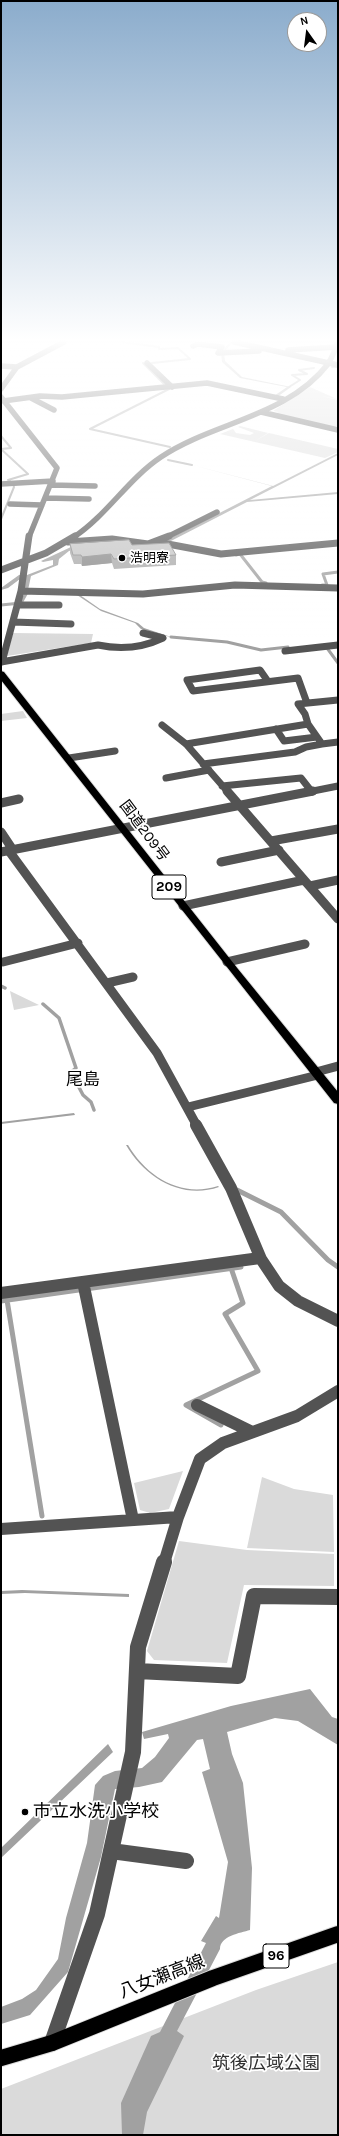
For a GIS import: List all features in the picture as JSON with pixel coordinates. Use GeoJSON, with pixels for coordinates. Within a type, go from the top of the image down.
{"type":"FeatureCollection","features":[{"type":"Feature","properties":{"kind":"highway","name":"国道209号"},"geometry":{"type":"LineString","coordinates":[[1,674],[69,758],[227,962],[338,1100]]}},
{"type":"Feature","properties":{"kind":"main road","name":"八女瀬高線"},"geometry":{"type":"LineString","coordinates":[[1,2058],[52,2043],[213,1978],[338,1934]]}},
{"type":"Feature","properties":{"kind":"street"},"geometry":{"type":"LineString","coordinates":[[35,442],[56,468],[52,483],[30,533],[24,563],[21,591],[1,662],[98,645],[113,648],[144,645],[163,638],[143,633]]}},
{"type":"Feature","properties":{"kind":"street"},"geometry":{"type":"LineString","coordinates":[[1,570],[24,563],[57,549],[68,542],[88,526],[133,480],[163,456],[190,442]]}},
{"type":"Feature","properties":{"kind":"street"},"geometry":{"type":"LineString","coordinates":[[1,484],[52,483],[95,486]]}},
{"type":"Feature","properties":{"kind":"street"},"geometry":{"type":"LineString","coordinates":[[45,498],[89,499]]}},
{"type":"Feature","properties":{"kind":"street"},"geometry":{"type":"LineString","coordinates":[[10,504],[42,505]]}},
{"type":"Feature","properties":{"kind":"street"},"geometry":{"type":"LineString","coordinates":[[68,542],[112,539],[148,544],[157,542],[217,512]]}},
{"type":"Feature","properties":{"kind":"street"},"geometry":{"type":"LineString","coordinates":[[157,542],[221,554],[338,543]]}},
{"type":"Feature","properties":{"kind":"street"},"geometry":{"type":"LineString","coordinates":[[21,591],[143,594],[235,585],[338,588]]}},
{"type":"Feature","properties":{"kind":"street"},"geometry":{"type":"LineString","coordinates":[[18,604],[59,605]]}},
{"type":"Feature","properties":{"kind":"street"},"geometry":{"type":"LineString","coordinates":[[13,622],[71,624]]}},
{"type":"Feature","properties":{"kind":"street"},"geometry":{"type":"LineString","coordinates":[[285,651],[338,645]]}},
{"type":"Feature","properties":{"kind":"street"},"geometry":{"type":"LineString","coordinates":[[267,680],[260,670],[187,680],[193,691],[267,680],[298,678],[307,703]]}},
{"type":"Feature","properties":{"kind":"street"},"geometry":{"type":"LineString","coordinates":[[322,744],[308,724],[305,714],[298,704],[338,700]]}},
{"type":"Feature","properties":{"kind":"street"},"geometry":{"type":"LineString","coordinates":[[162,724],[186,744],[338,919]]}},
{"type":"Feature","properties":{"kind":"street"},"geometry":{"type":"LineString","coordinates":[[186,744],[308,724]]}},
{"type":"Feature","properties":{"kind":"street"},"geometry":{"type":"LineString","coordinates":[[276,729],[284,741],[317,736]]}},
{"type":"Feature","properties":{"kind":"street"},"geometry":{"type":"LineString","coordinates":[[203,764],[295,752],[306,746],[338,742]]}},
{"type":"Feature","properties":{"kind":"street"},"geometry":{"type":"LineString","coordinates":[[69,758],[115,751]]}},
{"type":"Feature","properties":{"kind":"street"},"geometry":{"type":"LineString","coordinates":[[166,778],[208,770]]}},
{"type":"Feature","properties":{"kind":"street"},"geometry":{"type":"LineString","coordinates":[[222,786],[301,778],[312,792]]}},
{"type":"Feature","properties":{"kind":"street"},"geometry":{"type":"LineString","coordinates":[[8,851],[337,788]]}},
{"type":"Feature","properties":{"kind":"street"},"geometry":{"type":"LineString","coordinates":[[1,803],[19,799]]}},
{"type":"Feature","properties":{"kind":"street"},"geometry":{"type":"LineString","coordinates":[[271,841],[338,829]]}},
{"type":"Feature","properties":{"kind":"street"},"geometry":{"type":"LineString","coordinates":[[1,832],[8,851],[78,943],[157,1053],[231,1188],[260,1258],[279,1286],[298,1301],[338,1321]]}},
{"type":"Feature","properties":{"kind":"street"},"geometry":{"type":"LineString","coordinates":[[221,862],[279,850]]}},
{"type":"Feature","properties":{"kind":"street"},"geometry":{"type":"LineString","coordinates":[[183,906],[307,883],[338,880]]}},
{"type":"Feature","properties":{"kind":"street"},"geometry":{"type":"LineString","coordinates":[[3,962],[78,943]]}},
{"type":"Feature","properties":{"kind":"street"},"geometry":{"type":"LineString","coordinates":[[227,962],[305,944]]}},
{"type":"Feature","properties":{"kind":"street"},"geometry":{"type":"LineString","coordinates":[[107,983],[133,977]]}},
{"type":"Feature","properties":{"kind":"street"},"geometry":{"type":"LineString","coordinates":[[188,1108],[317,1074],[338,1066]]}},
{"type":"Feature","properties":{"kind":"street"},"geometry":{"type":"LineString","coordinates":[[1,1293],[260,1258]]}},
{"type":"Feature","properties":{"kind":"street"},"geometry":{"type":"LineString","coordinates":[[83,1282],[133,1520]]}},
{"type":"Feature","properties":{"kind":"street"},"geometry":{"type":"LineString","coordinates":[[52,2043],[97,1914],[133,1752],[138,1647],[178,1517],[200,1459],[223,1443],[297,1416],[338,1391]]}},
{"type":"Feature","properties":{"kind":"street"},"geometry":{"type":"LineString","coordinates":[[197,1405],[252,1432]]}},
{"type":"Feature","properties":{"kind":"street"},"geometry":{"type":"LineString","coordinates":[[1,1529],[178,1517]]}},
{"type":"Feature","properties":{"kind":"street"},"geometry":{"type":"LineString","coordinates":[[137,1671],[238,1676],[254,1596],[338,1597]]}},
{"type":"Feature","properties":{"kind":"street"},"geometry":{"type":"LineString","coordinates":[[111,1851],[186,1861]]}},
{"type":"Feature","properties":{"kind":"green space"},"geometry":{"type":"Polygon","coordinates":[[[254,442],[306,442],[338,449],[338,452],[325,458],[254,442]]]}},
{"type":"Feature","properties":{"kind":"green space"},"geometry":{"type":"Polygon","coordinates":[[[13,633],[93,634],[91,643],[7,656],[13,633]]]}},
{"type":"Feature","properties":{"kind":"green space"},"geometry":{"type":"Polygon","coordinates":[[[23,711],[27,718],[1,721],[1,714],[23,711]]]}},
{"type":"Feature","properties":{"kind":"green space"},"geometry":{"type":"Polygon","coordinates":[[[10,991],[39,1005],[14,1010],[10,991]]]}},
{"type":"Feature","properties":{"kind":"green space"},"geometry":{"type":"Polygon","coordinates":[[[183,1471],[169,1509],[150,1513],[140,1510],[134,1483],[183,1471]]]}},
{"type":"Feature","properties":{"kind":"green space"},"geometry":{"type":"Polygon","coordinates":[[[262,1477],[294,1489],[333,1495],[334,1552],[247,1548],[262,1477]]]}},
{"type":"Feature","properties":{"kind":"green space"},"geometry":{"type":"Polygon","coordinates":[[[179,1541],[247,1550],[334,1554],[334,1586],[244,1585],[227,1663],[154,1660],[147,1651],[179,1541]]]}},
{"type":"Feature","properties":{"kind":"green space","name":"筑後広域公園"},"geometry":{"type":"Polygon","coordinates":[[[338,1962],[338,2135],[1,2135],[1,2089],[256,1990],[338,1962]]]}},
{"type":"Feature","properties":{"kind":"shaded area"},"geometry":{"type":"Polygon","coordinates":[[[338,453],[338,455],[250,500],[338,492],[338,494],[247,502],[167,543],[163,542],[272,486],[192,465],[273,486],[338,453]]]}},
{"type":"Feature","properties":{"kind":"shaded area"},"geometry":{"type":"Polygon","coordinates":[[[71,547],[81,547],[69,551],[59,559],[58,565],[31,576],[28,590],[80,595],[100,609],[138,623],[144,628],[174,638],[141,629],[135,623],[101,611],[77,595],[26,594],[20,579],[8,588],[1,590],[1,588],[19,575],[27,575],[53,565],[53,560],[41,561],[71,547]]]}},
{"type":"Feature","properties":{"kind":"shaded area"},"geometry":{"type":"Polygon","coordinates":[[[74,1113],[75,1115],[1,1124],[1,1122],[74,1113]]]}},
{"type":"Feature","properties":{"kind":"shaded area"},"geometry":{"type":"Polygon","coordinates":[[[126,1145],[128,1145],[145,1167],[166,1182],[178,1187],[191,1189],[219,1187],[192,1191],[178,1188],[166,1183],[143,1167],[126,1145]]]}},
{"type":"Feature","properties":{"kind":"shaded area"},"geometry":{"type":"Polygon","coordinates":[[[22,1590],[129,1594],[129,1597],[25,1593],[1,1594],[1,1591],[22,1590]]]}},
{"type":"Feature","properties":{"kind":"shaded area"},"geometry":{"type":"Polygon","coordinates":[[[310,1689],[332,1717],[338,1719],[338,1745],[298,1721],[275,1718],[227,1732],[232,1754],[243,1783],[252,1868],[250,1930],[231,1936],[223,1941],[177,2031],[184,2036],[147,2112],[143,2135],[122,2135],[121,2103],[151,2036],[160,2032],[206,1943],[201,1941],[216,1916],[219,1918],[228,1862],[202,1772],[210,1769],[203,1739],[197,1740],[162,1782],[139,1787],[115,1789],[101,1857],[68,1972],[30,2015],[1,2024],[1,2007],[22,1999],[36,1990],[58,1959],[66,1918],[87,1843],[95,1785],[103,1776],[115,1771],[142,1768],[155,1757],[169,1738],[168,1734],[144,1739],[142,1732],[231,1706],[310,1689]]]}},
{"type":"Feature","properties":{"kind":"shaded area"},"geometry":{"type":"Polygon","coordinates":[[[108,1744],[113,1752],[1,1858],[1,1848],[108,1744]]]}},
{"type":"Feature","properties":{"kind":"building"},"geometry":{"type":"Polygon","coordinates":[[[129,540],[132,545],[169,543],[176,555],[114,559],[111,554],[82,557],[81,555],[73,555],[70,544],[129,540]]]}},
{"type":"Feature","properties":{"kind":"waterway"},"geometry":{"type":"LineString","coordinates":[[1,519],[14,487],[13,483],[8,480],[28,474],[1,449],[11,448],[6,442]]}},
{"type":"Feature","properties":{"kind":"waterway"},"geometry":{"type":"LineString","coordinates":[[146,442],[170,447]]}},
{"type":"Feature","properties":{"kind":"waterway"},"geometry":{"type":"LineString","coordinates":[[168,460],[192,465]]}},
{"type":"Feature","properties":{"kind":"waterway"},"geometry":{"type":"LineString","coordinates":[[236,555],[240,554],[262,582],[266,583]]}},
{"type":"Feature","properties":{"kind":"waterway"},"geometry":{"type":"LineString","coordinates":[[322,585],[327,585],[323,574],[338,572]]}},
{"type":"Feature","properties":{"kind":"waterway"},"geometry":{"type":"LineString","coordinates":[[1,605],[21,603],[26,594]]}},
{"type":"Feature","properties":{"kind":"waterway"},"geometry":{"type":"LineString","coordinates":[[171,637],[227,642],[261,650],[288,647]]}},
{"type":"Feature","properties":{"kind":"waterway"},"geometry":{"type":"LineString","coordinates":[[327,648],[338,663]]}},
{"type":"Feature","properties":{"kind":"waterway"},"geometry":{"type":"LineString","coordinates":[[1,986],[5,988]]}},
{"type":"Feature","properties":{"kind":"waterway"},"geometry":{"type":"LineString","coordinates":[[43,1004],[59,1018],[76,1068],[71,1072],[83,1095],[91,1102],[94,1110]]}},
{"type":"Feature","properties":{"kind":"waterway"},"geometry":{"type":"LineString","coordinates":[[237,1190],[281,1212],[328,1260],[338,1267]]}},
{"type":"Feature","properties":{"kind":"waterway"},"geometry":{"type":"LineString","coordinates":[[231,1268],[241,1267]]}},
{"type":"Feature","properties":{"kind":"waterway"},"geometry":{"type":"LineString","coordinates":[[7,1300],[231,1268]]}},
{"type":"Feature","properties":{"kind":"waterway"},"geometry":{"type":"LineString","coordinates":[[221,1425],[186,1405],[258,1371],[225,1314],[243,1303],[231,1268]]}},
{"type":"Feature","properties":{"kind":"waterway"},"geometry":{"type":"LineString","coordinates":[[1,1301],[7,1300]]}},
{"type":"Feature","properties":{"kind":"waterway"},"geometry":{"type":"LineString","coordinates":[[7,1300],[42,1516]]}},
{"type":"Feature","properties":{"kind":"place","name":"浩明寮"},"geometry":{"type":"Point","coordinates":[122,558]}},
{"type":"Feature","properties":{"kind":"place","name":"市立水洗小学校"},"geometry":{"type":"Point","coordinates":[25,1812]}},
{"type":"Feature","properties":{"kind":"district","name":"尾島"},"geometry":{"type":"Point","coordinates":[83,1080]}}]}
